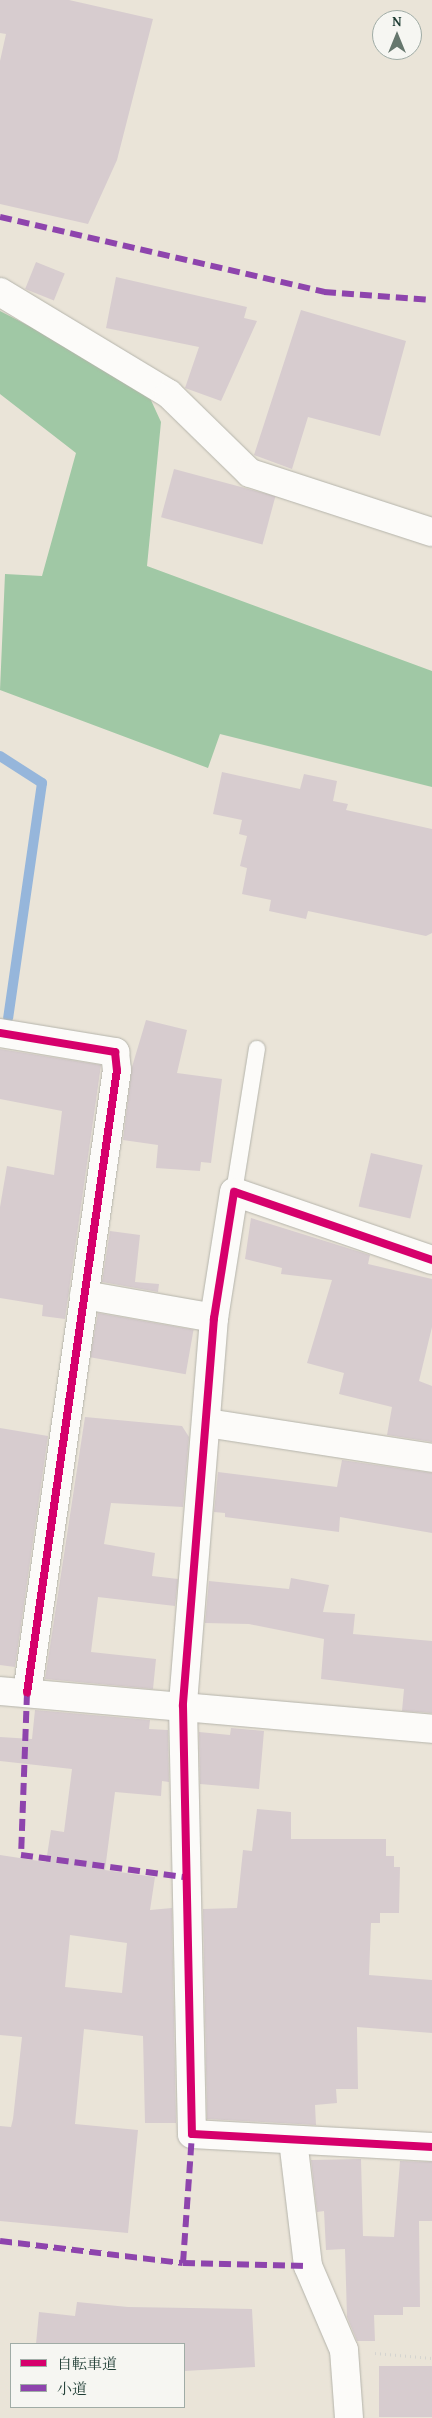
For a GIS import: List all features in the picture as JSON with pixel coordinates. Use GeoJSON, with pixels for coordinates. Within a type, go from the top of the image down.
{"type":"FeatureCollection","features":[{"type":"Feature","properties":{"kind":"street"},"geometry":{"type":"LineString","coordinates":[[0,292],[169,394],[250,473],[432,532]]}},
{"type":"Feature","properties":{"kind":"street"},"geometry":{"type":"LineString","coordinates":[[0,1033],[115,1052],[117,1070],[27,1693]]}},
{"type":"Feature","properties":{"kind":"street"},"geometry":{"type":"LineString","coordinates":[[432,1260],[234,1192],[214,1318],[183,1706],[192,2134],[432,2147]]}},
{"type":"Feature","properties":{"kind":"street"},"geometry":{"type":"LineString","coordinates":[[84,1295],[214,1318]]}},
{"type":"Feature","properties":{"kind":"street"},"geometry":{"type":"LineString","coordinates":[[207,1423],[432,1458]]}},
{"type":"Feature","properties":{"kind":"street"},"geometry":{"type":"LineString","coordinates":[[0,1691],[432,1729]]}},
{"type":"Feature","properties":{"kind":"street"},"geometry":{"type":"LineString","coordinates":[[293,2140],[308,2266],[344,2350],[349,2418]]}},
{"type":"Feature","properties":{"kind":"lane"},"geometry":{"type":"LineString","coordinates":[[234,1192],[257,1049]]}},
{"type":"Feature","properties":{"kind":"path"},"geometry":{"type":"LineString","coordinates":[[344,2350],[432,2358]]}},
{"type":"Feature","properties":{"kind":"green space"},"geometry":{"type":"Polygon","coordinates":[[[0,311],[144,385],[161,422],[147,566],[432,671],[432,787],[220,734],[208,768],[0,690],[5,574],[42,576],[76,453],[0,394],[0,311]]]}},
{"type":"Feature","properties":{"kind":"building"},"geometry":{"type":"Polygon","coordinates":[[[0,0],[69,0],[153,19],[117,160],[88,224],[0,204],[0,61],[6,34],[0,33],[0,0]]]}},
{"type":"Feature","properties":{"kind":"building"},"geometry":{"type":"Polygon","coordinates":[[[36,262],[65,274],[54,301],[25,289],[36,262]]]}},
{"type":"Feature","properties":{"kind":"building"},"geometry":{"type":"Polygon","coordinates":[[[116,277],[247,307],[244,318],[257,321],[221,401],[185,388],[199,347],[106,328],[116,277]]]}},
{"type":"Feature","properties":{"kind":"building"},"geometry":{"type":"Polygon","coordinates":[[[301,310],[406,341],[380,436],[308,417],[292,469],[254,455],[301,310]]]}},
{"type":"Feature","properties":{"kind":"building"},"geometry":{"type":"Polygon","coordinates":[[[174,469],[275,496],[262,544],[161,517],[174,469]]]}},
{"type":"Feature","properties":{"kind":"building"},"geometry":{"type":"Polygon","coordinates":[[[222,772],[300,789],[304,774],[337,781],[333,801],[348,804],[346,810],[432,829],[432,933],[426,936],[308,911],[306,919],[269,911],[271,900],[242,894],[247,868],[240,866],[247,836],[239,834],[242,820],[213,814],[222,772]]]}},
{"type":"Feature","properties":{"kind":"building"},"geometry":{"type":"Polygon","coordinates":[[[146,1020],[187,1030],[177,1073],[222,1079],[211,1163],[201,1162],[200,1171],[156,1168],[158,1145],[123,1140],[132,1067],[146,1020]]]}},
{"type":"Feature","properties":{"kind":"building"},"geometry":{"type":"Polygon","coordinates":[[[0,1049],[101,1065],[65,1319],[42,1316],[43,1305],[0,1298],[0,1207],[7,1166],[54,1175],[62,1111],[0,1099],[0,1049]]]}},
{"type":"Feature","properties":{"kind":"building"},"geometry":{"type":"Polygon","coordinates":[[[371,1153],[423,1165],[410,1219],[359,1207],[371,1153]]]}},
{"type":"Feature","properties":{"kind":"building"},"geometry":{"type":"Polygon","coordinates":[[[251,1218],[370,1255],[368,1264],[432,1279],[432,1327],[419,1381],[432,1386],[432,1442],[387,1435],[392,1407],[339,1394],[344,1373],[307,1363],[332,1280],[281,1274],[282,1268],[245,1259],[251,1218]]]}},
{"type":"Feature","properties":{"kind":"building"},"geometry":{"type":"Polygon","coordinates":[[[110,1231],[140,1235],[135,1282],[159,1284],[158,1292],[102,1282],[110,1231]]]}},
{"type":"Feature","properties":{"kind":"building"},"geometry":{"type":"Polygon","coordinates":[[[98,1313],[194,1330],[186,1374],[90,1357],[98,1313]]]}},
{"type":"Feature","properties":{"kind":"building"},"geometry":{"type":"Polygon","coordinates":[[[85,1417],[182,1426],[189,1437],[183,1507],[111,1503],[104,1544],[155,1553],[152,1576],[178,1579],[175,1606],[98,1597],[91,1652],[156,1659],[153,1689],[45,1679],[85,1417]]]}},
{"type":"Feature","properties":{"kind":"building"},"geometry":{"type":"Polygon","coordinates":[[[0,1428],[48,1436],[15,1667],[0,1665],[0,1428]]]}},
{"type":"Feature","properties":{"kind":"building"},"geometry":{"type":"Polygon","coordinates":[[[342,1460],[432,1473],[432,1533],[340,1517],[339,1532],[225,1517],[225,1513],[214,1512],[218,1472],[337,1487],[342,1460]]]}},
{"type":"Feature","properties":{"kind":"building"},"geometry":{"type":"Polygon","coordinates":[[[291,1578],[329,1585],[323,1612],[355,1614],[353,1634],[432,1641],[432,1713],[402,1711],[404,1689],[321,1679],[324,1639],[249,1624],[205,1623],[209,1581],[289,1589],[291,1578]]]}},
{"type":"Feature","properties":{"kind":"building"},"geometry":{"type":"Polygon","coordinates":[[[35,1710],[150,1720],[149,1729],[168,1730],[169,1782],[162,1781],[161,1796],[115,1792],[105,1870],[155,1877],[150,1910],[172,1908],[176,2123],[145,2123],[143,2036],[84,2029],[75,2124],[138,2130],[128,2233],[0,2221],[0,2126],[11,2127],[13,2119],[22,2037],[0,2035],[0,1855],[46,1862],[51,1830],[64,1832],[72,1769],[0,1761],[0,1737],[32,1739],[35,1710]],[[70,1935],[65,1987],[122,1993],[127,1943],[70,1935]]]}},
{"type":"Feature","properties":{"kind":"building"},"geometry":{"type":"Polygon","coordinates":[[[231,1728],[264,1731],[259,1789],[200,1784],[199,1732],[230,1735],[231,1728]]]}},
{"type":"Feature","properties":{"kind":"building"},"geometry":{"type":"Polygon","coordinates":[[[257,1809],[291,1812],[291,1839],[386,1839],[386,1856],[394,1856],[394,1867],[400,1867],[399,1913],[380,1913],[380,1923],[371,1923],[369,1975],[432,1980],[432,2033],[357,2027],[358,2089],[336,2089],[337,2103],[315,2105],[316,2125],[207,2119],[203,1909],[237,1908],[243,1850],[252,1851],[257,1809]]]}},
{"type":"Feature","properties":{"kind":"building"},"geometry":{"type":"Polygon","coordinates":[[[361,2159],[363,2236],[394,2237],[400,2161],[432,2162],[432,2221],[419,2221],[420,2307],[403,2307],[403,2315],[374,2315],[375,2341],[357,2341],[347,2317],[345,2249],[326,2250],[324,2211],[317,2212],[311,2160],[361,2159]]]}},
{"type":"Feature","properties":{"kind":"building"},"geometry":{"type":"Polygon","coordinates":[[[77,2302],[128,2307],[252,2309],[255,2367],[185,2371],[185,2343],[36,2343],[39,2312],[75,2316],[77,2302]]]}},
{"type":"Feature","properties":{"kind":"building"},"geometry":{"type":"Polygon","coordinates":[[[379,2366],[432,2366],[432,2417],[379,2417],[379,2366]]]}},
{"type":"Feature","properties":{"kind":"waterway"},"geometry":{"type":"LineString","coordinates":[[0,756],[42,783],[8,1018]]}},
{"type":"Feature","properties":{"kind":"marked path"},"geometry":{"type":"LineString","coordinates":[[0,217],[324,292],[432,300]]}},
{"type":"Feature","properties":{"kind":"marked path"},"geometry":{"type":"LineString","coordinates":[[27,1693],[21,1855],[184,1877]]}},
{"type":"Feature","properties":{"kind":"marked path"},"geometry":{"type":"LineString","coordinates":[[0,2241],[183,2263],[192,2134]]}},
{"type":"Feature","properties":{"kind":"marked path"},"geometry":{"type":"LineString","coordinates":[[183,2263],[308,2266]]}},
{"type":"Feature","properties":{"kind":"cycle path"},"geometry":{"type":"LineString","coordinates":[[0,1033],[115,1052],[117,1070],[27,1693]]}},
{"type":"Feature","properties":{"kind":"cycle path"},"geometry":{"type":"LineString","coordinates":[[432,1260],[234,1192],[214,1318],[183,1706],[192,2134],[432,2147]]}}]}
